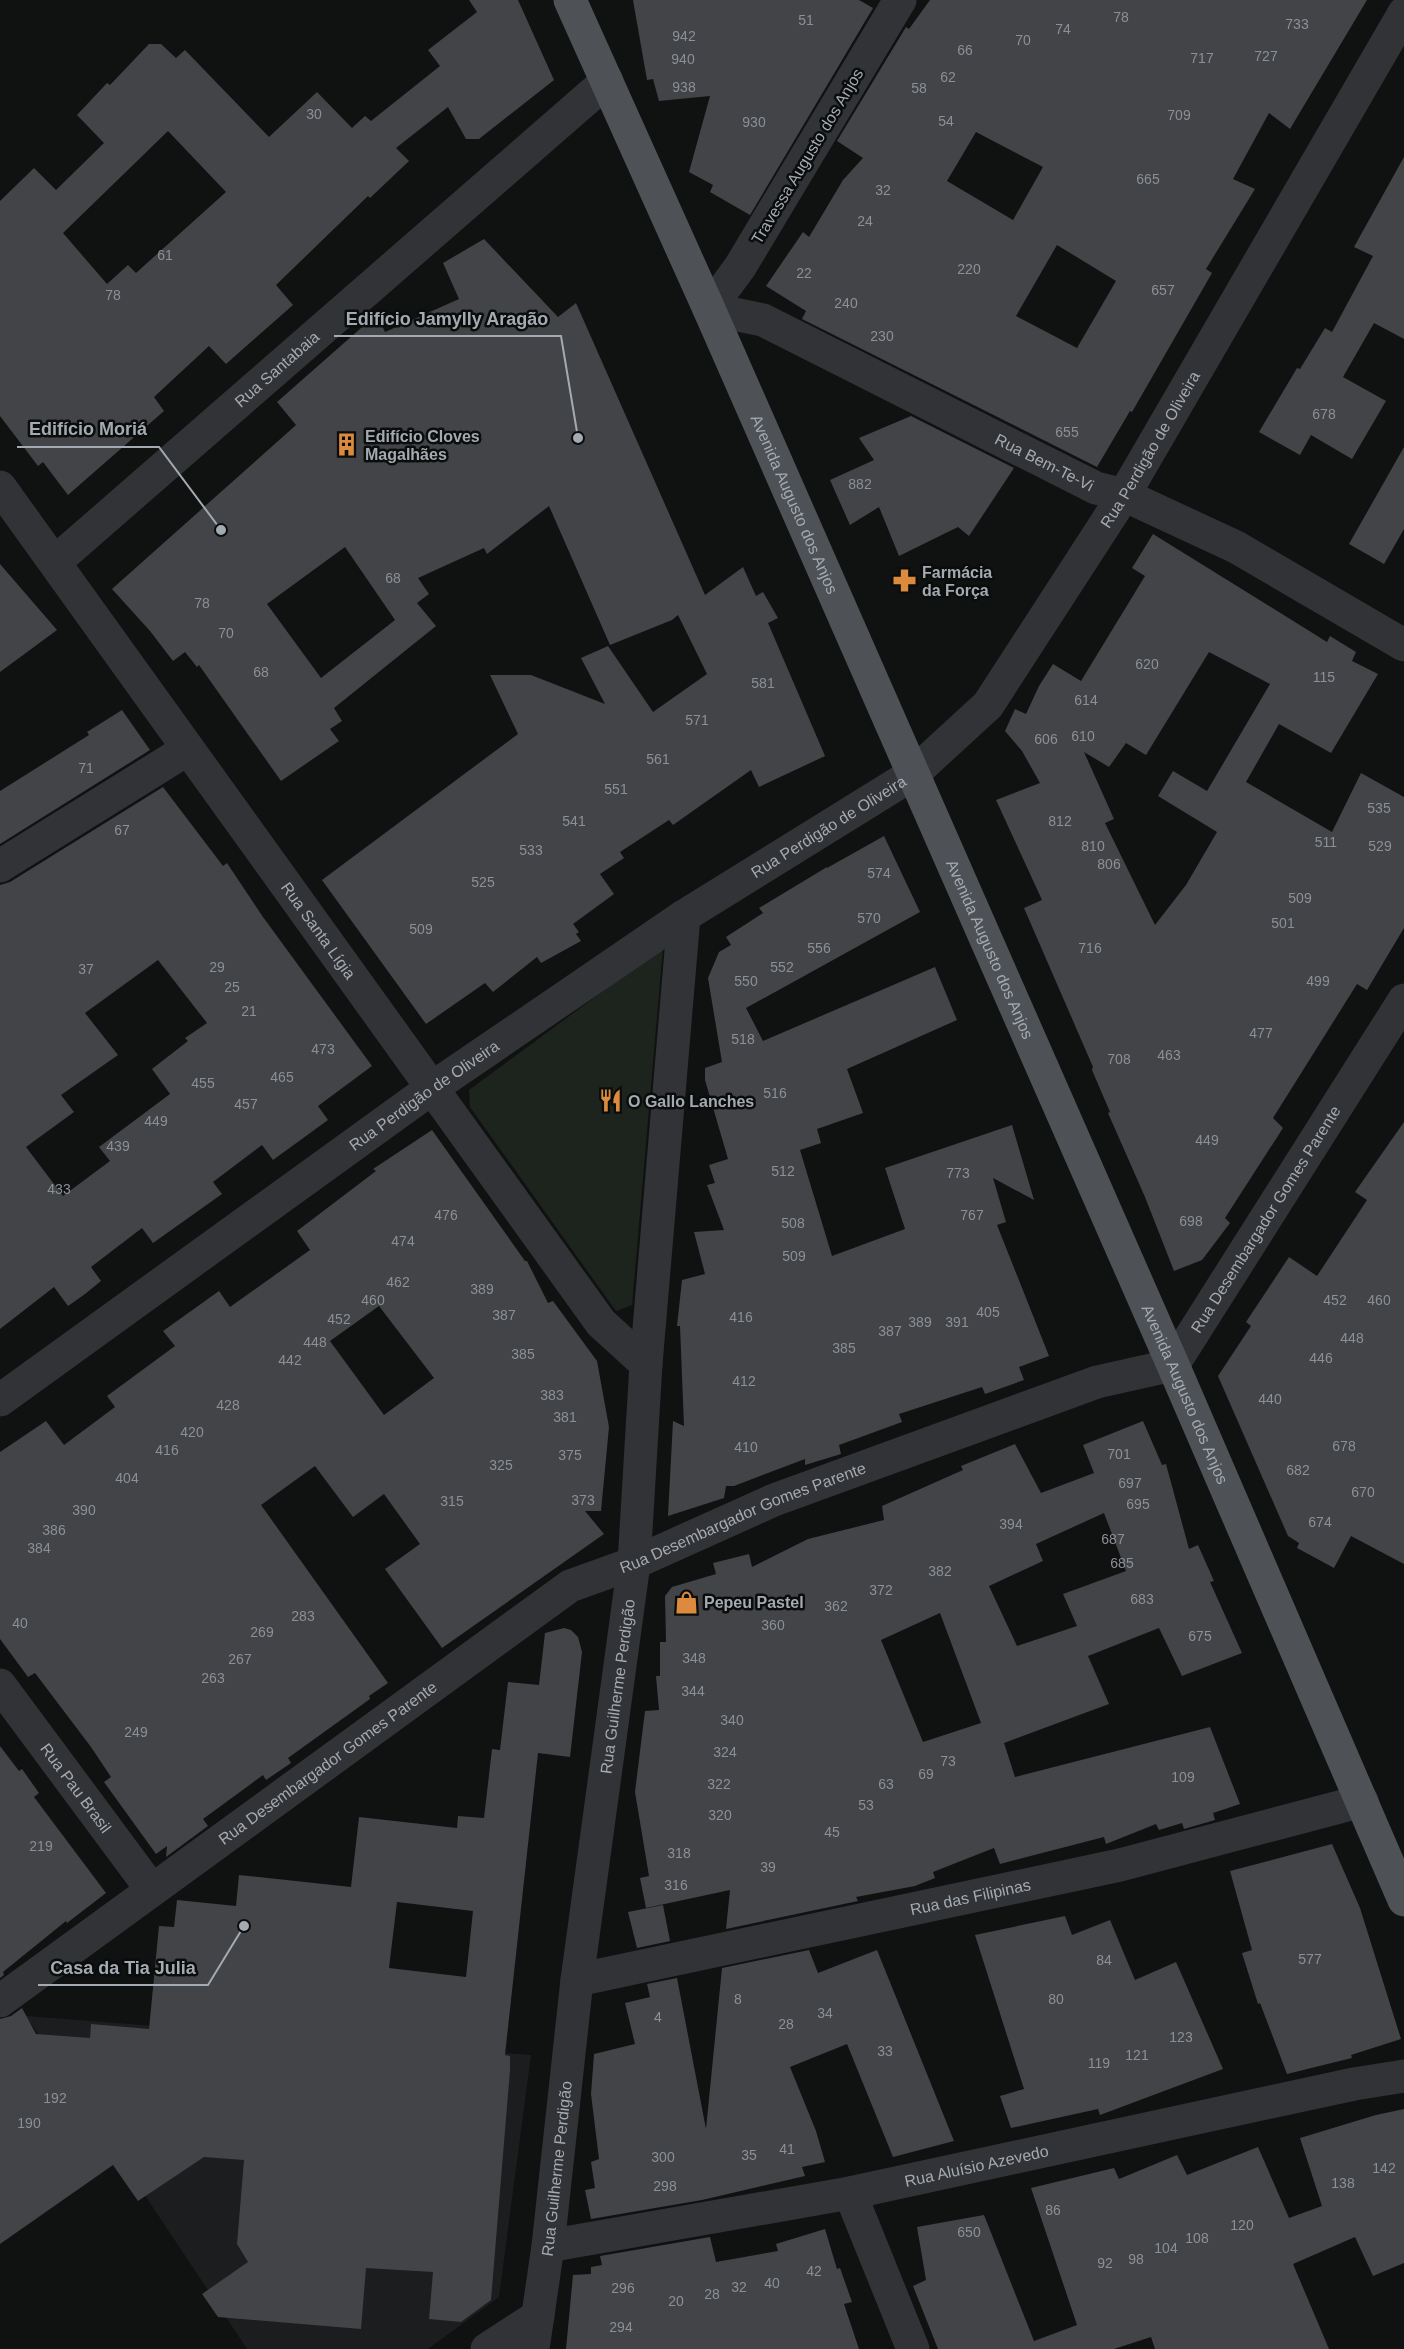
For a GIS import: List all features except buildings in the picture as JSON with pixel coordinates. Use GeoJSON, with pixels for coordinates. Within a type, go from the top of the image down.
{"type":"FeatureCollection","features":[{"type":"Feature","properties":{"kind":"main road","name":"Avenida Augusto dos Anjos"},"geometry":{"type":"LineString","coordinates":[[570,0],[709,309],[1173,1365],[1404,1900]]}},
{"type":"Feature","properties":{"kind":"street","name":"Travessa Augusto dos Anjos"},"geometry":{"type":"LineString","coordinates":[[709,309],[740,267],[900,0]]}},
{"type":"Feature","properties":{"kind":"street","name":"Rua Perdigão de Oliveira"},"geometry":{"type":"LineString","coordinates":[[0,1400],[432,1088],[684,916],[913,774],[988,705],[1124,495],[1404,13]]}},
{"type":"Feature","properties":{"kind":"street","name":"Rua Santabaia"},"geometry":{"type":"LineString","coordinates":[[55,562],[607,81]]}},
{"type":"Feature","properties":{"kind":"street","name":"Rua Bem-Te-Vi"},"geometry":{"type":"LineString","coordinates":[[709,309],[764,320],[1096,488],[1124,495],[1236,548],[1404,645]]}},
{"type":"Feature","properties":{"kind":"street","name":"Rua Santa Lígia"},"geometry":{"type":"LineString","coordinates":[[0,488],[601,1323],[646,1364]]}},
{"type":"Feature","properties":{"kind":"street"},"geometry":{"type":"LineString","coordinates":[[0,866],[188,749]]}},
{"type":"Feature","properties":{"kind":"street","name":"Rua Guilherme Perdigão"},"geometry":{"type":"LineString","coordinates":[[533,2349],[548,2246],[577,1980],[634,1563],[646,1364],[684,916]]}},
{"type":"Feature","properties":{"kind":"street","name":"Rua Desembargador Gomes Parente"},"geometry":{"type":"LineString","coordinates":[[0,2001],[570,1586],[634,1563],[774,1500],[1097,1382],[1173,1365],[1404,1000]]}},
{"type":"Feature","properties":{"kind":"street","name":"Rua Pau Brasil"},"geometry":{"type":"LineString","coordinates":[[0,1685],[152,1890]]}},
{"type":"Feature","properties":{"kind":"street","name":"Rua das Filipinas"},"geometry":{"type":"LineString","coordinates":[[577,1980],[1120,1865],[1362,1801]]}},
{"type":"Feature","properties":{"kind":"street","name":"Rua Aluísio Azevedo"},"geometry":{"type":"LineString","coordinates":[[548,2246],[850,2193],[1354,2084],[1404,2076]]}},
{"type":"Feature","properties":{"kind":"street"},"geometry":{"type":"LineString","coordinates":[[850,2193],[913,2349]]}},
{"type":"Feature","properties":{"kind":"street"},"geometry":{"type":"LineString","coordinates":[[487,2349],[538,2316]]}},
{"type":"Feature","properties":{"kind":"shaded area"},"geometry":{"type":"Polygon","coordinates":[[[663,947],[632,1305],[616,1311],[470,1107],[469,1090],[663,947]]]}},
{"type":"Feature","properties":{"kind":"shaded area"},"geometry":{"type":"Polygon","coordinates":[[[26,2016],[531,2055],[499,2297],[428,2349],[247,2349],[26,2016]]]}},
{"type":"Feature","properties":{"kind":"place","name":"Edifício Jamylly Aragão"},"geometry":{"type":"Point","coordinates":[578,438]}},
{"type":"Feature","properties":{"kind":"place","name":"Edifício Cloves Magalhães"},"geometry":{"type":"Point","coordinates":[347,445]}},
{"type":"Feature","properties":{"kind":"place","name":"Edifício Moriá"},"geometry":{"type":"Point","coordinates":[221,530]}},
{"type":"Feature","properties":{"kind":"place","name":"Farmácia da Força"},"geometry":{"type":"Point","coordinates":[904,581]}},
{"type":"Feature","properties":{"kind":"place","name":"O Gallo Lanches"},"geometry":{"type":"Point","coordinates":[610,1101]}},
{"type":"Feature","properties":{"kind":"place","name":"Pepeu Pastel"},"geometry":{"type":"Point","coordinates":[686,1602]}},
{"type":"Feature","properties":{"kind":"place","name":"Casa da Tia Julia"},"geometry":{"type":"Point","coordinates":[244,1926]}}]}
